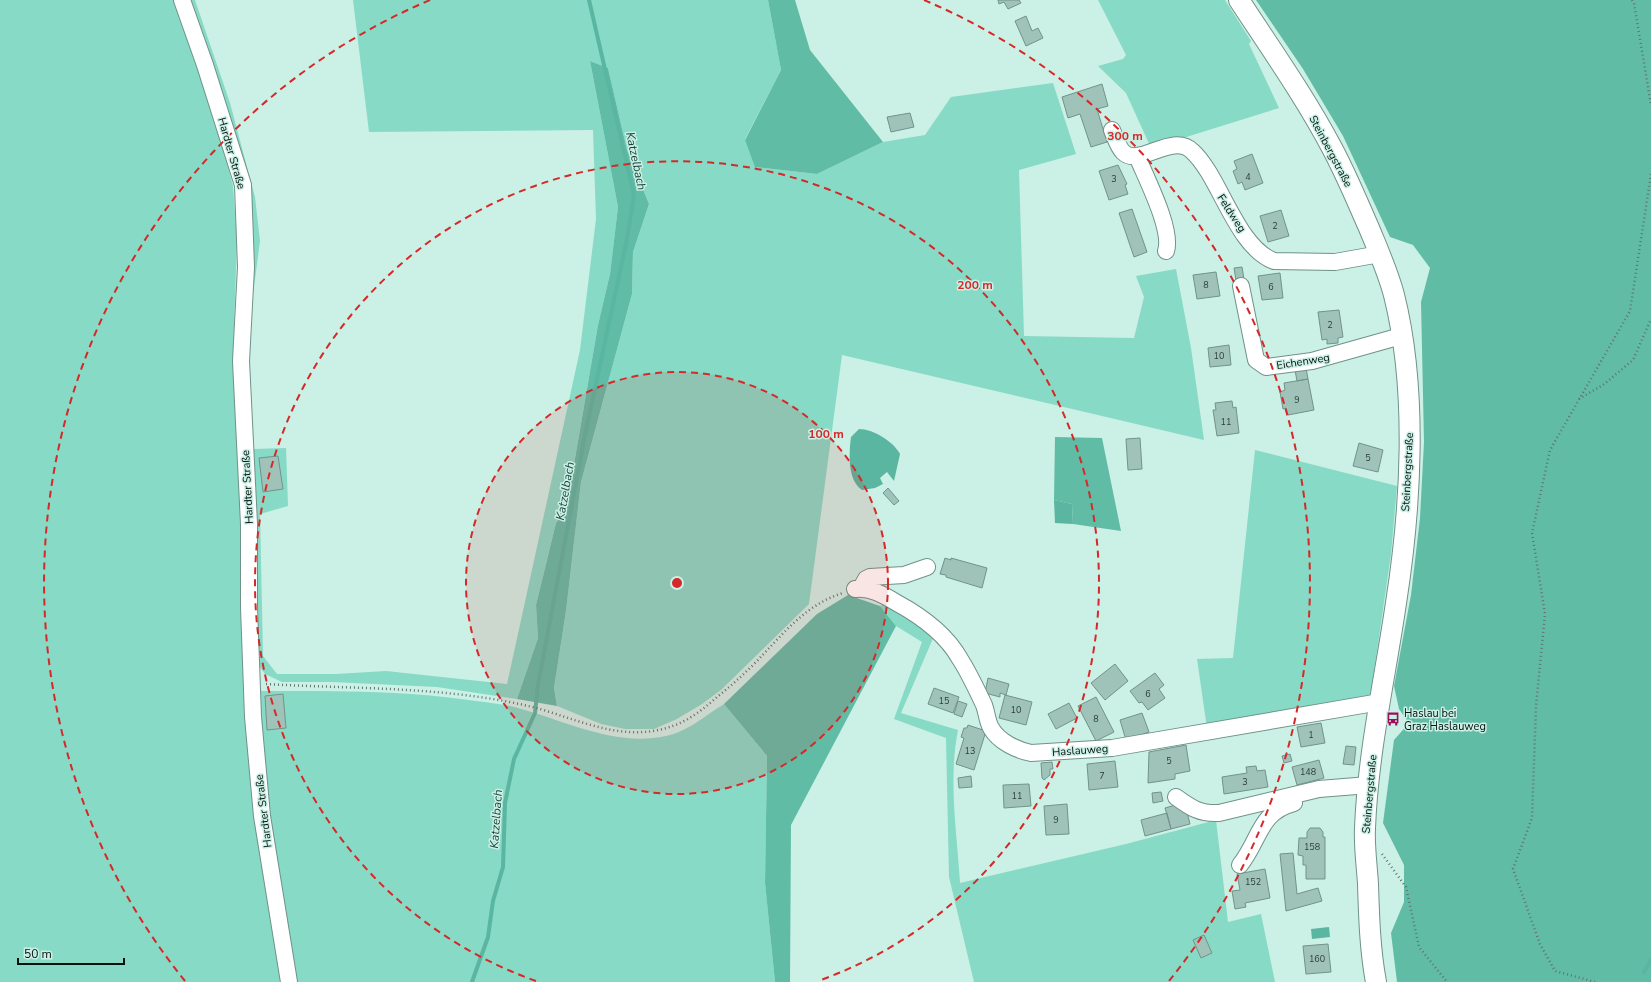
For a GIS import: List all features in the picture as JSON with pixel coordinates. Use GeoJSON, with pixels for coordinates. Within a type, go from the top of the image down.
{"type":"FeatureCollection","features":[{"type":"Feature","properties":{"kind":"main road","name":"Steinbergstraße"},"geometry":{"type":"LineString","coordinates":[[1239,0],[1332,148],[1357,200],[1380,254],[1394,295],[1401,336],[1408,387],[1410,443],[1403,549],[1374,742],[1365,829],[1370,944],[1376,982]]}},
{"type":"Feature","properties":{"kind":"street","name":"Hardter Straße"},"geometry":{"type":"LineString","coordinates":[[182,0],[205,65],[243,185],[246,267],[241,361],[249,524],[251,683],[262,816],[289,982]]}},
{"type":"Feature","properties":{"kind":"street"},"geometry":{"type":"LineString","coordinates":[[1112,130],[1122,151],[1126,154],[1137,156],[1167,228],[1168,245],[1166,251]]}},
{"type":"Feature","properties":{"kind":"street","name":"Feldweg"},"geometry":{"type":"LineString","coordinates":[[1137,156],[1165,147],[1179,145],[1192,151],[1204,166],[1223,200],[1253,246],[1267,258],[1274,261],[1336,262],[1380,254]]}},
{"type":"Feature","properties":{"kind":"street","name":"Eichenweg"},"geometry":{"type":"LineString","coordinates":[[1241,286],[1256,360],[1266,367],[1326,358],[1401,336]]}},
{"type":"Feature","properties":{"kind":"street"},"geometry":{"type":"LineString","coordinates":[[858,589],[866,579],[870,577],[904,575],[928,567]]}},
{"type":"Feature","properties":{"kind":"street","name":"Haslauweg"},"geometry":{"type":"LineString","coordinates":[[858,589],[884,595],[919,617],[943,636],[960,658],[984,706],[991,729],[1007,743],[1022,751],[1031,753],[1112,748],[1380,702]]}},
{"type":"Feature","properties":{"kind":"street"},"geometry":{"type":"LineString","coordinates":[[1176,797],[1192,808],[1206,814],[1219,813],[1319,789],[1369,785]]}},
{"type":"Feature","properties":{"kind":"street"},"geometry":{"type":"LineString","coordinates":[[1240,865],[1255,843],[1264,822],[1274,811],[1280,807],[1321,796],[1336,787]]}},
{"type":"Feature","properties":{"kind":"path"},"geometry":{"type":"LineString","coordinates":[[1632,0],[1634,3],[1651,105]]}},
{"type":"Feature","properties":{"kind":"path"},"geometry":{"type":"LineString","coordinates":[[1595,982],[1555,971],[1540,944],[1513,869],[1532,818],[1536,706],[1545,614],[1532,533],[1550,450],[1630,311],[1651,174]]}},
{"type":"Feature","properties":{"kind":"path"},"geometry":{"type":"LineString","coordinates":[[1578,400],[1602,385],[1633,360],[1651,319]]}},
{"type":"Feature","properties":{"kind":"path"},"geometry":{"type":"LineString","coordinates":[[251,683],[366,687],[462,695],[500,700],[530,707],[600,728],[636,733],[656,732],[680,723],[705,708],[735,682],[809,609],[838,594],[858,589]]}},
{"type":"Feature","properties":{"kind":"path"},"geometry":{"type":"LineString","coordinates":[[1365,829],[1406,887],[1419,947],[1447,982]]}},
{"type":"Feature","properties":{"kind":"shaded area"},"geometry":{"type":"Polygon","coordinates":[[[0,0],[177,0],[216,119],[233,186],[237,239],[233,358],[243,502],[243,676],[255,802],[283,982],[0,982],[0,0]]]}},
{"type":"Feature","properties":{"kind":"shaded area"},"geometry":{"type":"Polygon","coordinates":[[[190,0],[195,0],[230,103],[255,197],[260,241],[247,341],[249,405],[254,449],[286,448],[288,506],[260,514],[263,656],[277,674],[336,674],[386,671],[507,684],[580,350],[596,219],[593,130],[369,132],[353,0],[768,0],[781,70],[745,139],[756,167],[817,174],[883,142],[925,135],[951,97],[1053,83],[1076,154],[1019,170],[1024,336],[1134,338],[1144,297],[1136,276],[1176,269],[1191,348],[1204,440],[842,355],[809,604],[721,690],[702,704],[677,719],[654,729],[625,729],[601,724],[557,706],[554,688],[566,611],[581,482],[632,294],[633,252],[649,204],[627,150],[608,68],[590,61],[618,207],[610,274],[598,325],[566,511],[556,523],[536,605],[538,638],[517,699],[437,687],[332,682],[282,682],[265,674],[256,662],[254,650],[254,497],[243,381],[249,262],[248,206],[242,167],[215,74],[190,0]]]}},
{"type":"Feature","properties":{"kind":"shaded area"},"geometry":{"type":"Polygon","coordinates":[[[768,0],[795,0],[810,50],[883,142],[817,174],[755,167],[745,140],[781,70],[768,0]]]}},
{"type":"Feature","properties":{"kind":"shaded area"},"geometry":{"type":"Polygon","coordinates":[[[1098,0],[1225,0],[1251,41],[1249,44],[1279,108],[1151,148],[1126,93],[1098,66],[1123,59],[1126,55],[1098,0]]]}},
{"type":"Feature","properties":{"kind":"shaded area"},"geometry":{"type":"Polygon","coordinates":[[[1256,0],[1651,0],[1651,982],[1397,982],[1391,933],[1404,902],[1404,865],[1383,823],[1394,740],[1409,723],[1399,709],[1394,686],[1411,595],[1420,518],[1424,442],[1421,302],[1430,268],[1413,245],[1390,237],[1343,136],[1303,69],[1256,0]]]}},
{"type":"Feature","properties":{"kind":"shaded area"},"geometry":{"type":"Polygon","coordinates":[[[590,61],[608,68],[627,150],[649,204],[633,252],[632,294],[581,482],[566,611],[554,688],[557,706],[517,699],[538,638],[536,605],[556,523],[566,511],[598,325],[610,274],[618,207],[590,61]]]}},
{"type":"Feature","properties":{"kind":"shaded area"},"geometry":{"type":"Polygon","coordinates":[[[859,429],[876,433],[888,440],[897,449],[900,454],[894,481],[887,472],[880,478],[883,484],[875,488],[862,490],[857,486],[851,473],[850,451],[851,437],[859,429]]]}},
{"type":"Feature","properties":{"kind":"shaded area"},"geometry":{"type":"Polygon","coordinates":[[[1055,437],[1102,438],[1121,531],[1073,524],[1072,504],[1054,500],[1055,437]]]}},
{"type":"Feature","properties":{"kind":"shaded area"},"geometry":{"type":"Polygon","coordinates":[[[1255,450],[1397,486],[1391,554],[1371,692],[1370,697],[1207,728],[1197,659],[1233,658],[1255,450]]]}},
{"type":"Feature","properties":{"kind":"shaded area"},"geometry":{"type":"Polygon","coordinates":[[[1054,500],[1072,504],[1073,524],[1055,523],[1054,500]]]}},
{"type":"Feature","properties":{"kind":"shaded area"},"geometry":{"type":"Polygon","coordinates":[[[848,595],[880,606],[896,626],[791,825],[790,982],[775,982],[765,883],[767,756],[724,704],[817,614],[848,595]]]}},
{"type":"Feature","properties":{"kind":"shaded area"},"geometry":{"type":"Polygon","coordinates":[[[889,601],[934,636],[901,713],[958,730],[955,749],[953,787],[960,883],[1126,844],[1216,820],[1228,922],[1261,914],[1275,982],[974,982],[949,877],[946,738],[894,719],[922,642],[896,626],[880,606],[889,601]]]}},
{"type":"Feature","properties":{"kind":"shaded area"},"geometry":{"type":"Polygon","coordinates":[[[259,691],[368,692],[449,697],[513,707],[591,731],[628,738],[647,738],[674,734],[696,723],[724,704],[767,756],[765,883],[775,982],[295,982],[267,810],[259,691]]]}},
{"type":"Feature","properties":{"kind":"shaded area"},"geometry":{"type":"Polygon","coordinates":[[[1329,927],[1330,937],[1312,939],[1311,929],[1329,927]]]}},
{"type":"Feature","properties":{"kind":"building"},"geometry":{"type":"Polygon","coordinates":[[[998,0],[1019,0],[1021,3],[1008,9],[1004,2],[999,4],[998,0]]]}},
{"type":"Feature","properties":{"kind":"building"},"geometry":{"type":"Polygon","coordinates":[[[1026,16],[1032,31],[1038,28],[1043,38],[1026,46],[1015,21],[1026,16]]]}},
{"type":"Feature","properties":{"kind":"building"},"geometry":{"type":"Polygon","coordinates":[[[1102,84],[1108,106],[1097,109],[1107,142],[1091,147],[1080,114],[1068,118],[1062,97],[1102,84]]]}},
{"type":"Feature","properties":{"kind":"building"},"geometry":{"type":"Polygon","coordinates":[[[910,113],[914,127],[891,132],[887,117],[910,113]]]}},
{"type":"Feature","properties":{"kind":"building"},"geometry":{"type":"Polygon","coordinates":[[[1252,154],[1263,183],[1245,190],[1242,182],[1238,184],[1233,171],[1237,169],[1234,161],[1252,154]]]}},
{"type":"Feature","properties":{"kind":"building"},"geometry":{"type":"Polygon","coordinates":[[[1118,165],[1127,184],[1125,185],[1128,194],[1109,200],[1099,171],[1118,165]]]}},
{"type":"Feature","properties":{"kind":"building"},"geometry":{"type":"Polygon","coordinates":[[[1132,209],[1147,252],[1134,257],[1119,213],[1132,209]]]}},
{"type":"Feature","properties":{"kind":"building"},"geometry":{"type":"Polygon","coordinates":[[[1281,210],[1289,236],[1268,242],[1260,216],[1281,210]]]}},
{"type":"Feature","properties":{"kind":"building"},"geometry":{"type":"Polygon","coordinates":[[[1242,267],[1245,285],[1237,286],[1234,268],[1242,267]]]}},
{"type":"Feature","properties":{"kind":"building"},"geometry":{"type":"Polygon","coordinates":[[[1216,272],[1220,296],[1197,299],[1193,275],[1216,272]]]}},
{"type":"Feature","properties":{"kind":"building"},"geometry":{"type":"Polygon","coordinates":[[[1280,273],[1283,298],[1262,300],[1258,276],[1280,273]]]}},
{"type":"Feature","properties":{"kind":"building"},"geometry":{"type":"Polygon","coordinates":[[[1339,310],[1343,337],[1338,338],[1338,343],[1327,344],[1327,339],[1322,340],[1318,312],[1339,310]]]}},
{"type":"Feature","properties":{"kind":"building"},"geometry":{"type":"Polygon","coordinates":[[[1229,345],[1231,365],[1210,367],[1208,348],[1229,345]]]}},
{"type":"Feature","properties":{"kind":"building"},"geometry":{"type":"Polygon","coordinates":[[[1306,368],[1308,379],[1297,381],[1295,370],[1306,368]]]}},
{"type":"Feature","properties":{"kind":"building"},"geometry":{"type":"Polygon","coordinates":[[[1308,379],[1314,410],[1288,415],[1286,408],[1283,409],[1280,392],[1285,390],[1284,383],[1308,379]]]}},
{"type":"Feature","properties":{"kind":"building"},"geometry":{"type":"Polygon","coordinates":[[[1232,401],[1233,408],[1236,407],[1239,433],[1217,436],[1213,410],[1216,410],[1215,403],[1232,401]]]}},
{"type":"Feature","properties":{"kind":"building"},"geometry":{"type":"Polygon","coordinates":[[[1140,438],[1142,469],[1128,470],[1126,439],[1140,438]]]}},
{"type":"Feature","properties":{"kind":"building"},"geometry":{"type":"Polygon","coordinates":[[[1359,443],[1383,450],[1378,472],[1353,466],[1359,443]]]}},
{"type":"Feature","properties":{"kind":"building"},"geometry":{"type":"Polygon","coordinates":[[[278,456],[283,489],[263,492],[259,458],[278,456]]]}},
{"type":"Feature","properties":{"kind":"building"},"geometry":{"type":"Polygon","coordinates":[[[888,488],[899,501],[894,505],[883,493],[888,488]]]}},
{"type":"Feature","properties":{"kind":"building"},"geometry":{"type":"Polygon","coordinates":[[[945,558],[951,560],[951,558],[987,568],[982,588],[940,574],[945,558]]]}},
{"type":"Feature","properties":{"kind":"building"},"geometry":{"type":"Polygon","coordinates":[[[1115,664],[1128,681],[1105,700],[1091,683],[1115,664]]]}},
{"type":"Feature","properties":{"kind":"building"},"geometry":{"type":"Polygon","coordinates":[[[1155,673],[1164,685],[1159,689],[1165,698],[1148,710],[1142,702],[1139,703],[1130,691],[1155,673]]]}},
{"type":"Feature","properties":{"kind":"building"},"geometry":{"type":"Polygon","coordinates":[[[988,678],[1009,684],[1006,695],[1000,693],[1000,697],[985,693],[988,678]]]}},
{"type":"Feature","properties":{"kind":"building"},"geometry":{"type":"Polygon","coordinates":[[[934,688],[959,697],[953,713],[928,704],[934,688]]]}},
{"type":"Feature","properties":{"kind":"building"},"geometry":{"type":"Polygon","coordinates":[[[283,694],[286,728],[267,730],[265,696],[283,694]]]}},
{"type":"Feature","properties":{"kind":"building"},"geometry":{"type":"Polygon","coordinates":[[[1005,695],[1032,702],[1026,725],[999,718],[1005,695]]]}},
{"type":"Feature","properties":{"kind":"building"},"geometry":{"type":"Polygon","coordinates":[[[1096,697],[1114,732],[1096,741],[1078,706],[1096,697]]]}},
{"type":"Feature","properties":{"kind":"building"},"geometry":{"type":"Polygon","coordinates":[[[958,701],[967,704],[962,717],[954,714],[958,701]]]}},
{"type":"Feature","properties":{"kind":"building"},"geometry":{"type":"Polygon","coordinates":[[[1069,703],[1077,718],[1056,729],[1048,714],[1069,703]]]}},
{"type":"Feature","properties":{"kind":"building"},"geometry":{"type":"Polygon","coordinates":[[[1142,713],[1149,732],[1126,740],[1120,720],[1142,713]]]}},
{"type":"Feature","properties":{"kind":"building"},"geometry":{"type":"Polygon","coordinates":[[[1321,723],[1325,743],[1301,747],[1297,727],[1321,723]]]}},
{"type":"Feature","properties":{"kind":"building"},"geometry":{"type":"Polygon","coordinates":[[[968,725],[986,731],[974,770],[956,764],[964,738],[961,737],[964,728],[967,728],[968,725]]]}},
{"type":"Feature","properties":{"kind":"building"},"geometry":{"type":"Polygon","coordinates":[[[1186,745],[1190,771],[1175,774],[1175,779],[1148,783],[1149,752],[1186,745]]]}},
{"type":"Feature","properties":{"kind":"building"},"geometry":{"type":"Polygon","coordinates":[[[1346,746],[1356,747],[1354,765],[1343,764],[1346,746]]]}},
{"type":"Feature","properties":{"kind":"building"},"geometry":{"type":"Polygon","coordinates":[[[1290,754],[1292,761],[1284,763],[1282,756],[1290,754]]]}},
{"type":"Feature","properties":{"kind":"building"},"geometry":{"type":"Polygon","coordinates":[[[1319,760],[1324,778],[1297,785],[1292,767],[1319,760]]]}},
{"type":"Feature","properties":{"kind":"building"},"geometry":{"type":"Polygon","coordinates":[[[1115,761],[1118,787],[1089,790],[1087,764],[1115,761]]]}},
{"type":"Feature","properties":{"kind":"building"},"geometry":{"type":"Polygon","coordinates":[[[1052,762],[1053,769],[1050,769],[1050,775],[1044,780],[1042,778],[1041,763],[1052,762]]]}},
{"type":"Feature","properties":{"kind":"building"},"geometry":{"type":"Polygon","coordinates":[[[1256,766],[1257,771],[1265,770],[1268,787],[1224,794],[1222,777],[1247,773],[1246,767],[1256,766]]]}},
{"type":"Feature","properties":{"kind":"building"},"geometry":{"type":"Polygon","coordinates":[[[971,776],[972,787],[959,788],[958,778],[971,776]]]}},
{"type":"Feature","properties":{"kind":"building"},"geometry":{"type":"Polygon","coordinates":[[[1029,784],[1031,806],[1004,808],[1003,785],[1029,784]]]}},
{"type":"Feature","properties":{"kind":"building"},"geometry":{"type":"Polygon","coordinates":[[[1161,792],[1163,801],[1153,803],[1152,793],[1161,792]]]}},
{"type":"Feature","properties":{"kind":"building"},"geometry":{"type":"Polygon","coordinates":[[[1067,804],[1069,834],[1046,835],[1044,806],[1067,804]]]}},
{"type":"Feature","properties":{"kind":"building"},"geometry":{"type":"Polygon","coordinates":[[[1179,804],[1186,808],[1190,824],[1171,829],[1165,808],[1179,804]]]}},
{"type":"Feature","properties":{"kind":"building"},"geometry":{"type":"Polygon","coordinates":[[[1167,813],[1171,829],[1145,836],[1141,820],[1167,813]]]}},
{"type":"Feature","properties":{"kind":"building"},"geometry":{"type":"Polygon","coordinates":[[[1310,828],[1320,828],[1323,832],[1323,837],[1325,837],[1325,879],[1306,879],[1306,865],[1303,865],[1303,856],[1298,855],[1299,838],[1307,838],[1307,832],[1310,828]]]}},
{"type":"Feature","properties":{"kind":"building"},"geometry":{"type":"Polygon","coordinates":[[[1293,853],[1297,894],[1318,888],[1322,901],[1286,911],[1280,854],[1293,853]]]}},
{"type":"Feature","properties":{"kind":"building"},"geometry":{"type":"Polygon","coordinates":[[[1265,869],[1270,898],[1245,903],[1246,907],[1235,909],[1232,891],[1240,890],[1237,874],[1265,869]]]}},
{"type":"Feature","properties":{"kind":"building"},"geometry":{"type":"Polygon","coordinates":[[[1204,935],[1212,953],[1201,958],[1193,940],[1204,935]]]}},
{"type":"Feature","properties":{"kind":"building"},"geometry":{"type":"Polygon","coordinates":[[[1328,944],[1331,972],[1306,974],[1303,946],[1328,944]]]}},
{"type":"Feature","properties":{"kind":"waterway","name":"Katzelbach"},"geometry":{"type":"LineString","coordinates":[[472,982],[488,937],[493,901],[503,867],[505,803],[514,759],[535,713],[538,685],[584,440],[627,239],[634,195],[589,0]]}},
{"type":"Feature","properties":{"kind":"waterway"},"geometry":{"type":"LineString","coordinates":[[1644,972],[1651,960]]}},
{"type":"Feature","properties":{"kind":"place","name":"Haslau bei Graz Haslauweg"},"geometry":{"type":"Point","coordinates":[1393,719]}}]}
